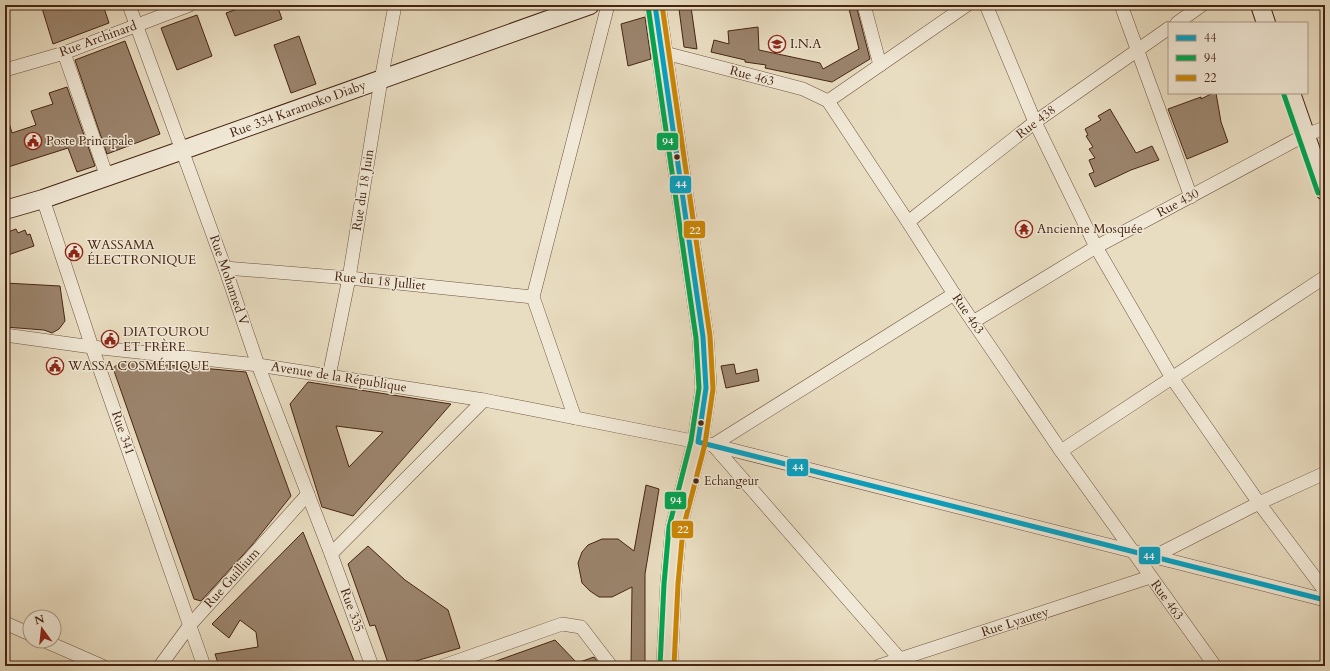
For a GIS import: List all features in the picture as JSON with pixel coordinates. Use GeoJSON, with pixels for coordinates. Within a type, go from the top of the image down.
{"type":"FeatureCollection","features":[{"type":"Feature","properties":{"kind":"main road","name":"Rue 334 Karamoko Diaby"},"geometry":{"type":"LineString","coordinates":[[5,210],[43,199],[106,177],[590,5]]}},
{"type":"Feature","properties":{"kind":"main road"},"geometry":{"type":"LineString","coordinates":[[655,5],[703,337],[706,388],[705,444],[676,528],[670,584],[667,666]]}},
{"type":"Feature","properties":{"kind":"main road"},"geometry":{"type":"LineString","coordinates":[[1260,5],[1266,22]]}},
{"type":"Feature","properties":{"kind":"main road"},"geometry":{"type":"LineString","coordinates":[[1291,94],[1325,191]]}},
{"type":"Feature","properties":{"kind":"street","name":"Rue Mohamed V"},"geometry":{"type":"LineString","coordinates":[[129,5],[226,268],[258,364],[331,554]]}},
{"type":"Feature","properties":{"kind":"street","name":"Rue Archinard"},"geometry":{"type":"LineString","coordinates":[[5,70],[64,53],[190,5]]}},
{"type":"Feature","properties":{"kind":"street","name":"Rue du 18 Juin"},"geometry":{"type":"LineString","coordinates":[[329,376],[349,278],[381,80],[395,5]]}},
{"type":"Feature","properties":{"kind":"street"},"geometry":{"type":"LineString","coordinates":[[575,418],[534,297],[608,5]]}},
{"type":"Feature","properties":{"kind":"street"},"geometry":{"type":"LineString","coordinates":[[864,5],[880,65]]}},
{"type":"Feature","properties":{"kind":"street"},"geometry":{"type":"LineString","coordinates":[[828,101],[967,5]]}},
{"type":"Feature","properties":{"kind":"street"},"geometry":{"type":"LineString","coordinates":[[986,5],[1035,122],[1096,247],[1172,378],[1259,503],[1325,591]]}},
{"type":"Feature","properties":{"kind":"street"},"geometry":{"type":"LineString","coordinates":[[1121,5],[1191,196]]}},
{"type":"Feature","properties":{"kind":"street"},"geometry":{"type":"LineString","coordinates":[[1177,22],[1202,5]]}},
{"type":"Feature","properties":{"kind":"street","name":"Rue 438"},"geometry":{"type":"LineString","coordinates":[[908,222],[1035,122],[1168,29]]}},
{"type":"Feature","properties":{"kind":"street","name":"Rue 463"},"geometry":{"type":"LineString","coordinates":[[661,52],[803,89],[828,101],[954,294],[1061,451],[1215,666]]}},
{"type":"Feature","properties":{"kind":"street"},"geometry":{"type":"LineString","coordinates":[[64,53],[106,177]]}},
{"type":"Feature","properties":{"kind":"street","name":"Rue 430"},"geometry":{"type":"LineString","coordinates":[[973,322],[1096,247],[1305,135],[1325,128]]}},
{"type":"Feature","properties":{"kind":"street","name":"Rue 341"},"geometry":{"type":"LineString","coordinates":[[43,199],[92,347],[204,666]]}},
{"type":"Feature","properties":{"kind":"street","name":"Rue du 18 Julliet"},"geometry":{"type":"LineString","coordinates":[[226,268],[349,278],[534,297]]}},
{"type":"Feature","properties":{"kind":"street"},"geometry":{"type":"LineString","coordinates":[[1061,451],[1325,277]]}},
{"type":"Feature","properties":{"kind":"street"},"geometry":{"type":"LineString","coordinates":[[903,663],[705,444],[954,294]]}},
{"type":"Feature","properties":{"kind":"street","name":"Avenue de la République"},"geometry":{"type":"LineString","coordinates":[[5,335],[92,347],[258,364],[484,400],[671,437],[705,444],[1325,600]]}},
{"type":"Feature","properties":{"kind":"street"},"geometry":{"type":"LineString","coordinates":[[331,554],[484,400]]}},
{"type":"Feature","properties":{"kind":"street"},"geometry":{"type":"LineString","coordinates":[[1153,557],[1259,503],[1325,473]]}},
{"type":"Feature","properties":{"kind":"street","name":"Rue Guillium"},"geometry":{"type":"LineString","coordinates":[[160,666],[190,625],[308,494]]}},
{"type":"Feature","properties":{"kind":"street","name":"Rue 335"},"geometry":{"type":"LineString","coordinates":[[331,554],[372,666]]}},
{"type":"Feature","properties":{"kind":"street","name":"Rue Lyautey"},"geometry":{"type":"LineString","coordinates":[[879,666],[903,663],[1150,577]]}},
{"type":"Feature","properties":{"kind":"street"},"geometry":{"type":"LineString","coordinates":[[5,623],[22,630]]}},
{"type":"Feature","properties":{"kind":"street"},"geometry":{"type":"LineString","coordinates":[[443,666],[562,624],[581,627],[611,666]]}},
{"type":"Feature","properties":{"kind":"street"},"geometry":{"type":"LineString","coordinates":[[62,648],[102,666]]}},
{"type":"Feature","properties":{"kind":"building"},"geometry":{"type":"Polygon","coordinates":[[[41,5],[103,5],[109,23],[53,44],[41,5]]]}},
{"type":"Feature","properties":{"kind":"building"},"geometry":{"type":"Polygon","coordinates":[[[249,5],[277,5],[282,19],[235,36],[226,13],[249,5]]]}},
{"type":"Feature","properties":{"kind":"building"},"geometry":{"type":"Polygon","coordinates":[[[848,5],[856,5],[870,59],[832,82],[765,68],[766,65],[745,62],[745,60],[711,52],[714,40],[729,44],[728,31],[758,27],[759,50],[820,63],[823,69],[859,49],[848,5]]]}},
{"type":"Feature","properties":{"kind":"building"},"geometry":{"type":"Polygon","coordinates":[[[691,7],[697,49],[684,47],[679,9],[691,7]]]}},
{"type":"Feature","properties":{"kind":"building"},"geometry":{"type":"Polygon","coordinates":[[[197,15],[212,56],[177,70],[161,28],[197,15]]]}},
{"type":"Feature","properties":{"kind":"building"},"geometry":{"type":"Polygon","coordinates":[[[645,17],[651,59],[628,66],[621,24],[645,17]]]}},
{"type":"Feature","properties":{"kind":"building"},"geometry":{"type":"Polygon","coordinates":[[[299,36],[316,84],[291,93],[274,45],[299,36]]]}},
{"type":"Feature","properties":{"kind":"building"},"geometry":{"type":"Polygon","coordinates":[[[125,41],[160,134],[107,154],[75,60],[125,41]]]}},
{"type":"Feature","properties":{"kind":"building"},"geometry":{"type":"Polygon","coordinates":[[[67,87],[95,166],[77,172],[68,148],[5,168],[5,116],[7,116],[12,133],[36,125],[31,111],[53,104],[49,93],[67,87]]]}},
{"type":"Feature","properties":{"kind":"building"},"geometry":{"type":"Polygon","coordinates":[[[1211,94],[1216,94],[1221,122],[1228,142],[1187,159],[1168,109],[1201,97],[1201,99],[1211,94]]]}},
{"type":"Feature","properties":{"kind":"building"},"geometry":{"type":"Polygon","coordinates":[[[1110,109],[1136,153],[1152,146],[1159,160],[1131,170],[1095,187],[1089,174],[1094,172],[1089,160],[1095,158],[1089,149],[1093,147],[1086,136],[1088,135],[1085,129],[1101,120],[1098,116],[1110,109]]]}},
{"type":"Feature","properties":{"kind":"building"},"geometry":{"type":"Polygon","coordinates":[[[16,229],[18,233],[25,230],[27,235],[30,234],[34,246],[5,256],[5,233],[16,229]]]}},
{"type":"Feature","properties":{"kind":"building"},"geometry":{"type":"Polygon","coordinates":[[[5,283],[60,286],[65,321],[59,329],[52,333],[44,330],[5,327],[5,283]]]}},
{"type":"Feature","properties":{"kind":"building"},"geometry":{"type":"Polygon","coordinates":[[[122,361],[246,372],[291,496],[252,545],[201,601],[194,599],[113,368],[122,361]]]}},
{"type":"Feature","properties":{"kind":"building"},"geometry":{"type":"Polygon","coordinates":[[[734,364],[736,374],[757,369],[759,381],[726,388],[721,366],[734,364]]]}},
{"type":"Feature","properties":{"kind":"building"},"geometry":{"type":"Polygon","coordinates":[[[308,382],[451,404],[353,516],[322,507],[290,404],[308,382]],[[336,426],[349,467],[383,432],[336,426]]]}},
{"type":"Feature","properties":{"kind":"building"},"geometry":{"type":"Polygon","coordinates":[[[646,485],[659,489],[645,574],[645,666],[631,666],[632,587],[612,597],[599,597],[582,583],[578,563],[582,552],[588,545],[602,539],[618,539],[634,551],[646,485]]]}},
{"type":"Feature","properties":{"kind":"building"},"geometry":{"type":"Polygon","coordinates":[[[303,532],[356,666],[219,666],[215,654],[258,647],[256,632],[240,620],[229,638],[212,624],[303,532]]]}},
{"type":"Feature","properties":{"kind":"building"},"geometry":{"type":"Polygon","coordinates":[[[368,546],[405,580],[448,610],[460,648],[399,666],[389,666],[375,625],[370,626],[348,564],[368,546]]]}},
{"type":"Feature","properties":{"kind":"building"},"geometry":{"type":"Polygon","coordinates":[[[555,640],[577,663],[594,657],[601,666],[485,665],[555,640]]]}},
{"type":"Feature","properties":{"kind":"transit line","name":"44"},"geometry":{"type":"LineString","coordinates":[[655,5],[703,337],[706,388],[698,442],[1325,600]]}},
{"type":"Feature","properties":{"kind":"transit line","name":"22"},"geometry":{"type":"LineString","coordinates":[[662,5],[710,336],[713,389],[705,444],[683,529],[678,584],[674,666]]}},
{"type":"Feature","properties":{"kind":"transit line","name":"94"},"geometry":{"type":"LineString","coordinates":[[648,6],[696,338],[699,388],[691,441],[669,527],[664,584],[660,666]]}},
{"type":"Feature","properties":{"kind":"transit line","name":"94"},"geometry":{"type":"LineString","coordinates":[[1284,95],[1318,193]]}},
{"type":"Feature","properties":{"kind":"place","name":"I.N.A"},"geometry":{"type":"Point","coordinates":[777,44]}},
{"type":"Feature","properties":{"kind":"place","name":"Poste Principale"},"geometry":{"type":"Point","coordinates":[33,141]}},
{"type":"Feature","properties":{"kind":"place","name":"Ancienne Mosquée"},"geometry":{"type":"Point","coordinates":[1024,229]}},
{"type":"Feature","properties":{"kind":"place","name":"WASSAMA ÉLECTRONIQUE"},"geometry":{"type":"Point","coordinates":[74,252]}},
{"type":"Feature","properties":{"kind":"place","name":"DIATOUROU ET FRÈRE"},"geometry":{"type":"Point","coordinates":[110,339]}},
{"type":"Feature","properties":{"kind":"place","name":"WASSA COSMÉTIQUE"},"geometry":{"type":"Point","coordinates":[55,366]}},
{"type":"Feature","properties":{"kind":"place","name":"Echangeur"},"geometry":{"type":"Point","coordinates":[696,481]}}]}
